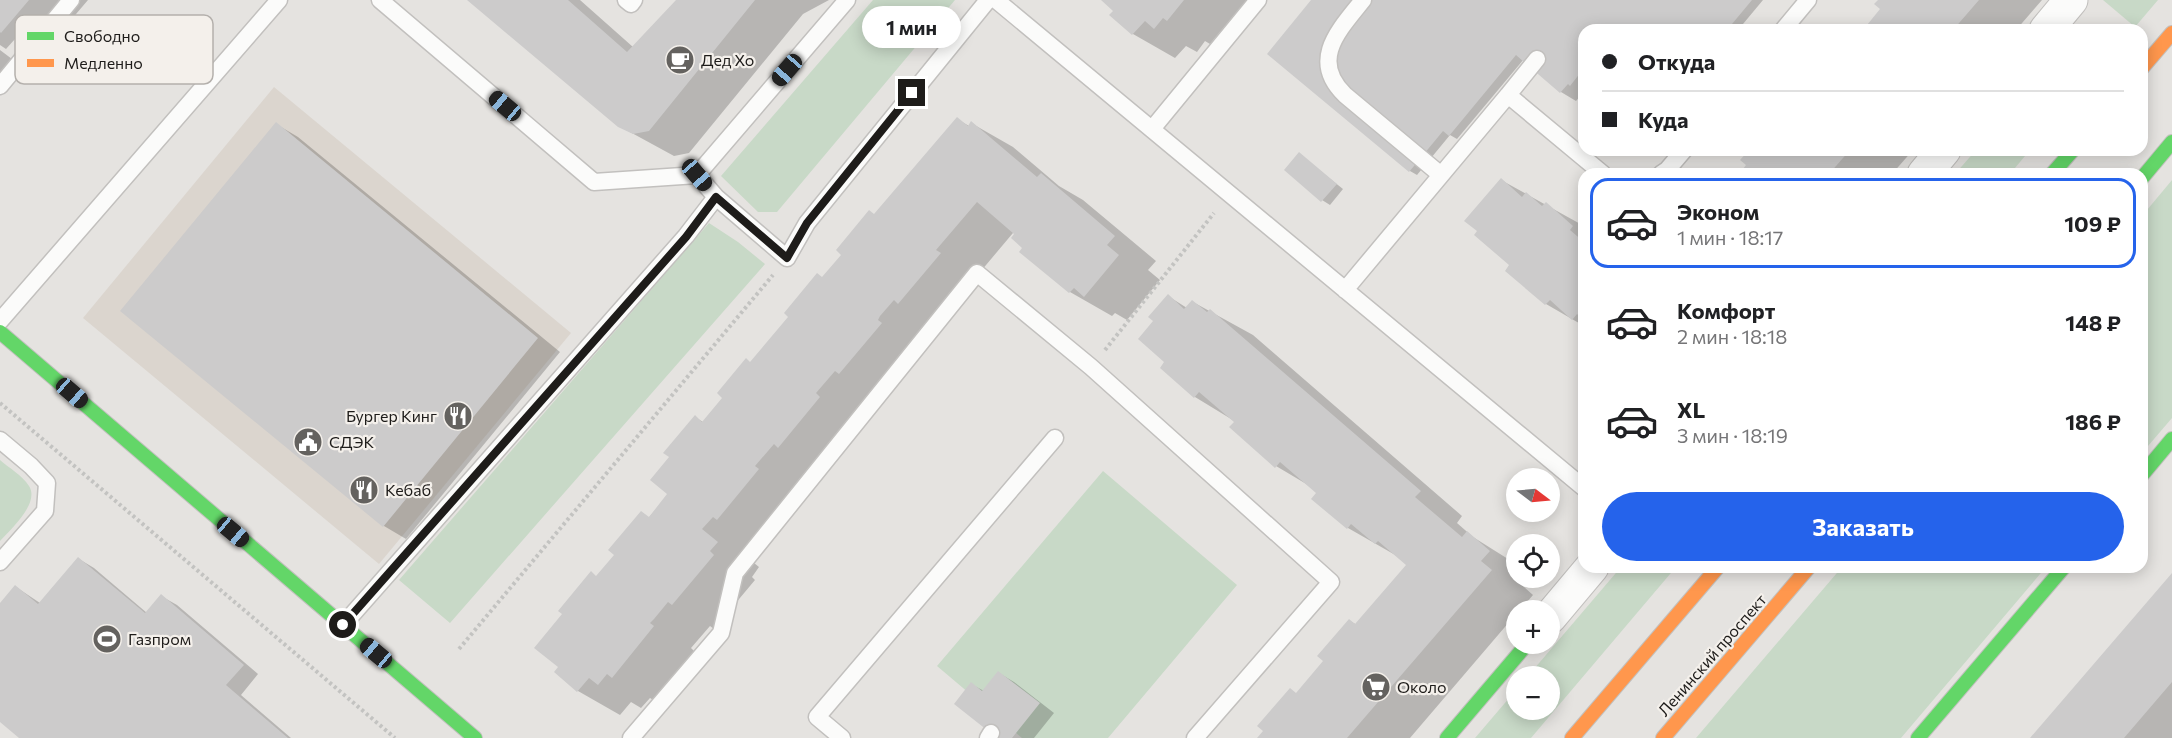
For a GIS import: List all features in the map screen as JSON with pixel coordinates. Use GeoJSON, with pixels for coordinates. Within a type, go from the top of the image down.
{"type":"FeatureCollection","features":[{"type":"Feature","properties":{"kind":"street"},"geometry":{"type":"LineString","coordinates":[[2051,24],[2071,0]]}},
{"type":"Feature","properties":{"kind":"street"},"geometry":{"type":"LineString","coordinates":[[2148,61],[2172,33]]}},
{"type":"Feature","properties":{"kind":"street"},"geometry":{"type":"LineString","coordinates":[[2148,170],[2172,142]]}},
{"type":"Feature","properties":{"kind":"street"},"geometry":{"type":"LineString","coordinates":[[1929,168],[1939,156]]}},
{"type":"Feature","properties":{"kind":"street"},"geometry":{"type":"LineString","coordinates":[[2057,168],[2068,156]]}},
{"type":"Feature","properties":{"kind":"street"},"geometry":{"type":"LineString","coordinates":[[0,332],[475,738]]}},
{"type":"Feature","properties":{"kind":"street"},"geometry":{"type":"LineString","coordinates":[[2148,468],[2172,439]]}},
{"type":"Feature","properties":{"kind":"street"},"geometry":{"type":"LineString","coordinates":[[1560,605],[1587,573]]}},
{"type":"Feature","properties":{"kind":"street"},"geometry":{"type":"LineString","coordinates":[[1572,738],[1713,573]]}},
{"type":"Feature","properties":{"kind":"street","name":"Ленинский проспект"},"geometry":{"type":"LineString","coordinates":[[1663,738],[1804,573]]}},
{"type":"Feature","properties":{"kind":"street"},"geometry":{"type":"LineString","coordinates":[[1918,738],[2059,573]]}},
{"type":"Feature","properties":{"kind":"street"},"geometry":{"type":"LineString","coordinates":[[1447,738],[1518,654]]}},
{"type":"Feature","properties":{"kind":"lane"},"geometry":{"type":"LineString","coordinates":[[59,15],[71,0]]}},
{"type":"Feature","properties":{"kind":"lane"},"geometry":{"type":"LineString","coordinates":[[213,76],[279,0]]}},
{"type":"Feature","properties":{"kind":"lane"},"geometry":{"type":"LineString","coordinates":[[380,0],[594,182],[697,175],[847,0]]}},
{"type":"Feature","properties":{"kind":"lane"},"geometry":{"type":"LineString","coordinates":[[626,0],[631,4],[634,0]]}},
{"type":"Feature","properties":{"kind":"lane"},"geometry":{"type":"LineString","coordinates":[[697,175],[716,197],[787,258],[807,223],[988,0]]}},
{"type":"Feature","properties":{"kind":"lane"},"geometry":{"type":"LineString","coordinates":[[996,0],[1578,483]]}},
{"type":"Feature","properties":{"kind":"lane"},"geometry":{"type":"LineString","coordinates":[[1152,129],[1258,0]]}},
{"type":"Feature","properties":{"kind":"lane"},"geometry":{"type":"LineString","coordinates":[[1363,0],[1335,35],[1330,45],[1329,66],[1334,82],[1345,95],[1441,175]]}},
{"type":"Feature","properties":{"kind":"lane"},"geometry":{"type":"LineString","coordinates":[[1788,24],[1808,0]]}},
{"type":"Feature","properties":{"kind":"lane"},"geometry":{"type":"LineString","coordinates":[[1345,290],[1538,59]]}},
{"type":"Feature","properties":{"kind":"lane"},"geometry":{"type":"LineString","coordinates":[[0,86],[15,68]]}},
{"type":"Feature","properties":{"kind":"lane"},"geometry":{"type":"LineString","coordinates":[[0,321],[206,84]]}},
{"type":"Feature","properties":{"kind":"lane"},"geometry":{"type":"LineString","coordinates":[[1508,95],[1578,153]]}},
{"type":"Feature","properties":{"kind":"lane"},"geometry":{"type":"LineString","coordinates":[[1582,156],[1597,168]]}},
{"type":"Feature","properties":{"kind":"lane"},"geometry":{"type":"LineString","coordinates":[[1667,168],[1678,156]]}},
{"type":"Feature","properties":{"kind":"lane"},"geometry":{"type":"LineString","coordinates":[[343,625],[686,237],[716,197]]}},
{"type":"Feature","properties":{"kind":"lane"},"geometry":{"type":"LineString","coordinates":[[631,738],[721,633],[735,573],[977,273],[1091,367],[1331,582],[1196,738]]}},
{"type":"Feature","properties":{"kind":"lane"},"geometry":{"type":"LineString","coordinates":[[842,738],[817,717],[1055,438]]}},
{"type":"Feature","properties":{"kind":"lane"},"geometry":{"type":"LineString","coordinates":[[0,440],[47,483],[45,512],[0,562]]}},
{"type":"Feature","properties":{"kind":"path"},"geometry":{"type":"LineString","coordinates":[[1091,367],[1230,194]]}},
{"type":"Feature","properties":{"kind":"path"},"geometry":{"type":"LineString","coordinates":[[459,649],[787,258]]}},
{"type":"Feature","properties":{"kind":"path"},"geometry":{"type":"LineString","coordinates":[[0,403],[395,738]]}},
{"type":"Feature","properties":{"kind":"shaded area"},"geometry":{"type":"Polygon","coordinates":[[[274,87],[571,333],[379,564],[83,318],[274,87]]]}},
{"type":"Feature","properties":{"kind":"green space"},"geometry":{"type":"Polygon","coordinates":[[[873,0],[955,0],[777,212],[758,212],[721,176],[873,0]]]}},
{"type":"Feature","properties":{"kind":"green space"},"geometry":{"type":"Polygon","coordinates":[[[2103,0],[2158,0],[2138,24],[2131,24],[2103,0]]]}},
{"type":"Feature","properties":{"kind":"green space"},"geometry":{"type":"Polygon","coordinates":[[[1971,156],[2025,156],[2015,168],[1960,168],[1971,156]]]}},
{"type":"Feature","properties":{"kind":"green space"},"geometry":{"type":"Polygon","coordinates":[[[2172,180],[2172,418],[2148,446],[2148,209],[2172,180]]]}},
{"type":"Feature","properties":{"kind":"green space"},"geometry":{"type":"Polygon","coordinates":[[[709,223],[738,242],[765,264],[450,623],[399,580],[709,223]]]}},
{"type":"Feature","properties":{"kind":"green space"},"geometry":{"type":"Polygon","coordinates":[[[0,460],[23,478],[29,486],[31,500],[17,523],[0,541],[0,460]]]}},
{"type":"Feature","properties":{"kind":"green space"},"geometry":{"type":"Polygon","coordinates":[[[1103,471],[1237,585],[1108,738],[1022,738],[937,666],[1103,471]]]}},
{"type":"Feature","properties":{"kind":"green space"},"geometry":{"type":"Polygon","coordinates":[[[1616,573],[1671,573],[1560,704],[1560,666],[1537,666],[1547,654],[1560,654],[1560,638],[1616,573]]]}},
{"type":"Feature","properties":{"kind":"green space"},"geometry":{"type":"Polygon","coordinates":[[[1837,573],[2041,573],[1901,738],[1696,738],[1837,573]]]}},
{"type":"Feature","properties":{"kind":"green space"},"geometry":{"type":"Polygon","coordinates":[[[1506,702],[1506,720],[1546,720],[1531,738],[1475,738],[1506,702]]]}},
{"type":"Feature","properties":{"kind":"building"},"geometry":{"type":"Polygon","coordinates":[[[0,0],[29,0],[1,33],[0,0]]]}},
{"type":"Feature","properties":{"kind":"building"},"geometry":{"type":"Polygon","coordinates":[[[467,0],[568,0],[627,52],[676,0],[755,0],[649,131],[633,134],[618,127],[467,0]]]}},
{"type":"Feature","properties":{"kind":"building"},"geometry":{"type":"Polygon","coordinates":[[[1101,0],[1184,0],[1167,21],[1163,18],[1154,29],[1145,21],[1132,35],[1109,15],[1113,11],[1101,0]]]}},
{"type":"Feature","properties":{"kind":"building"},"geometry":{"type":"Polygon","coordinates":[[[1311,0],[1752,0],[1732,24],[1578,24],[1578,76],[1570,86],[1568,84],[1560,93],[1516,55],[1449,136],[1443,131],[1409,172],[1267,54],[1311,0]]]}},
{"type":"Feature","properties":{"kind":"building"},"geometry":{"type":"Polygon","coordinates":[[[1878,0],[1979,0],[1958,24],[1868,24],[1880,9],[1874,4],[1878,0]]]}},
{"type":"Feature","properties":{"kind":"building"},"geometry":{"type":"Polygon","coordinates":[[[957,117],[968,126],[971,121],[1037,177],[1041,173],[1115,236],[1107,245],[1119,255],[1084,297],[1074,288],[1069,293],[1019,252],[1022,248],[1011,238],[1014,234],[977,202],[936,250],[941,253],[898,304],[894,300],[880,316],[878,320],[882,323],[839,374],[835,371],[816,393],[820,397],[778,448],[774,444],[755,466],[759,469],[717,520],[713,517],[702,529],[718,542],[710,551],[714,555],[672,605],[668,602],[650,623],[654,626],[612,678],[607,674],[598,685],[589,678],[577,692],[554,672],[558,667],[534,648],[562,614],[558,611],[591,571],[596,576],[614,555],[608,550],[641,511],[649,517],[667,494],[650,480],[669,457],[663,453],[695,415],[702,422],[722,398],[717,393],[746,358],[750,362],[788,317],[784,313],[817,273],[822,277],[841,255],[836,250],[869,210],[874,214],[957,117]]]}},
{"type":"Feature","properties":{"kind":"building"},"geometry":{"type":"Polygon","coordinates":[[[276,122],[538,338],[383,527],[120,311],[276,122]]]}},
{"type":"Feature","properties":{"kind":"building"},"geometry":{"type":"Polygon","coordinates":[[[1299,152],[1337,184],[1321,202],[1284,170],[1299,152]]]}},
{"type":"Feature","properties":{"kind":"building"},"geometry":{"type":"Polygon","coordinates":[[[1744,156],[1845,156],[1834,168],[1744,168],[1746,165],[1740,160],[1744,156]]]}},
{"type":"Feature","properties":{"kind":"building"},"geometry":{"type":"Polygon","coordinates":[[[1501,178],[1522,197],[1526,192],[1542,206],[1546,202],[1573,226],[1570,230],[1578,237],[1578,315],[1572,320],[1550,300],[1545,305],[1505,271],[1509,265],[1474,235],[1477,231],[1464,221],[1501,178]]]}},
{"type":"Feature","properties":{"kind":"building"},"geometry":{"type":"Polygon","coordinates":[[[1168,294],[1184,309],[1192,300],[1207,312],[1210,309],[1421,491],[1415,497],[1462,537],[1467,531],[1490,551],[1481,561],[1492,570],[1347,738],[1257,738],[1263,731],[1257,726],[1290,688],[1296,693],[1323,661],[1317,656],[1349,619],[1355,624],[1406,565],[1378,541],[1375,544],[1351,524],[1347,529],[1311,499],[1316,493],[1280,462],[1275,468],[1229,427],[1234,422],[1199,392],[1194,398],[1160,368],[1164,362],[1138,339],[1153,321],[1148,317],[1168,294]]]}},
{"type":"Feature","properties":{"kind":"building","name":"Газпром"},"geometry":{"type":"Polygon","coordinates":[[[78,557],[145,613],[161,594],[244,665],[226,685],[288,738],[19,738],[0,722],[0,603],[15,585],[38,604],[78,557]]]}},
{"type":"Feature","properties":{"kind":"building"},"geometry":{"type":"Polygon","coordinates":[[[2172,573],[2172,682],[2124,738],[2030,738],[2172,573]]]}},
{"type":"Feature","properties":{"kind":"building"},"geometry":{"type":"Polygon","coordinates":[[[998,671],[1040,703],[1012,738],[997,738],[954,704],[971,682],[982,691],[998,671]]]}},
{"type":"Feature","properties":{"kind":"traffic: fast"},"geometry":{"type":"LineString","coordinates":[[2148,171],[2172,142]]}},
{"type":"Feature","properties":{"kind":"traffic: fast"},"geometry":{"type":"LineString","coordinates":[[2057,168],[2068,156]]}},
{"type":"Feature","properties":{"kind":"traffic: fast"},"geometry":{"type":"LineString","coordinates":[[0,332],[475,738]]}},
{"type":"Feature","properties":{"kind":"traffic: fast"},"geometry":{"type":"LineString","coordinates":[[2148,468],[2172,439]]}},
{"type":"Feature","properties":{"kind":"traffic: fast"},"geometry":{"type":"LineString","coordinates":[[1918,738],[2059,573]]}},
{"type":"Feature","properties":{"kind":"traffic: fast"},"geometry":{"type":"LineString","coordinates":[[1447,738],[1518,654]]}},
{"type":"Feature","properties":{"kind":"traffic: slow"},"geometry":{"type":"LineString","coordinates":[[2148,61],[2172,33]]}},
{"type":"Feature","properties":{"kind":"traffic: slow"},"geometry":{"type":"LineString","coordinates":[[1572,738],[1713,573]]}},
{"type":"Feature","properties":{"kind":"traffic: slow"},"geometry":{"type":"LineString","coordinates":[[1663,738],[1804,573]]}},
{"type":"Feature","properties":{"kind":"place","name":"Дед Хо"},"geometry":{"type":"Point","coordinates":[680,60]}},
{"type":"Feature","properties":{"kind":"place","name":"Бургер Кинг"},"geometry":{"type":"Point","coordinates":[458,416]}},
{"type":"Feature","properties":{"kind":"place","name":"СДЭК"},"geometry":{"type":"Point","coordinates":[308,442]}},
{"type":"Feature","properties":{"kind":"place","name":"Кебаб"},"geometry":{"type":"Point","coordinates":[364,490]}},
{"type":"Feature","properties":{"kind":"place","name":"Газпром"},"geometry":{"type":"Point","coordinates":[107,639]}},
{"type":"Feature","properties":{"kind":"place","name":"Около"},"geometry":{"type":"Point","coordinates":[1376,687]}},
{"type":"Feature","properties":{"kind":"route"},"geometry":{"type":"LineString","coordinates":[[343,625],[686,237],[716,197],[787,258],[807,223],[912,93]]}}]}
